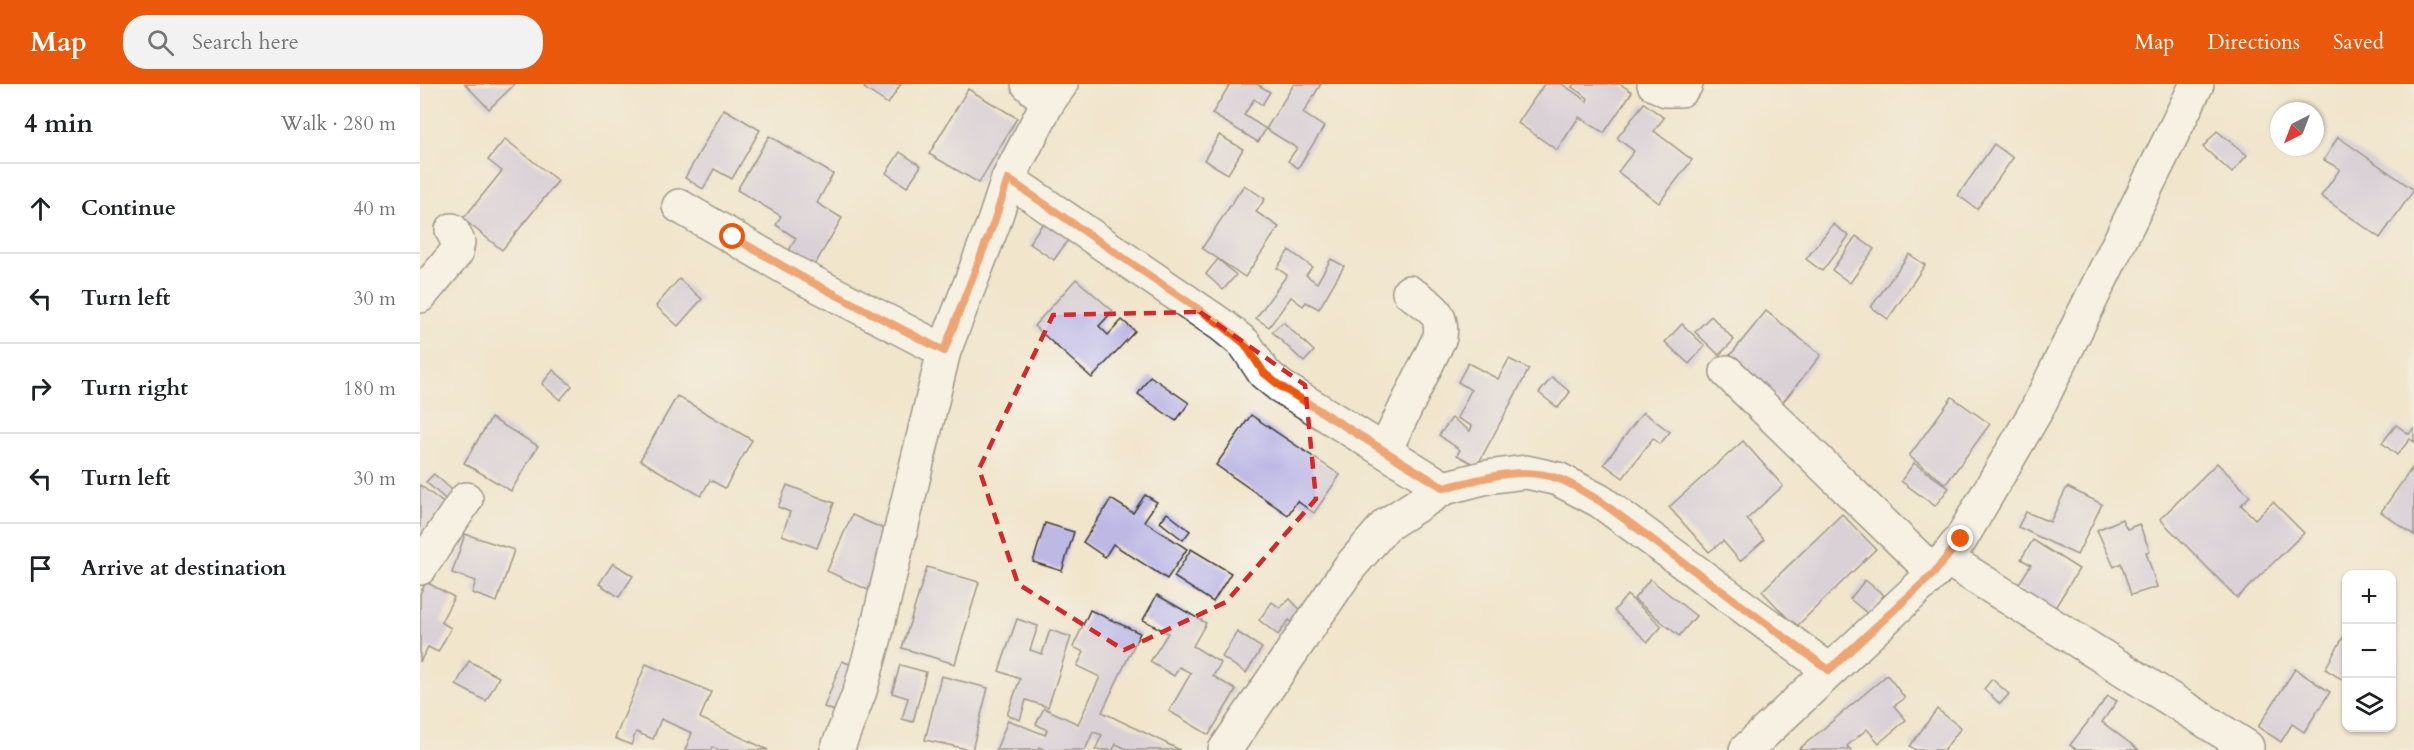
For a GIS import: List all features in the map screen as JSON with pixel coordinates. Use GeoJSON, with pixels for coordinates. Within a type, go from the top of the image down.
{"type":"FeatureCollection","features":[{"type":"Feature","properties":{"kind":"street"},"geometry":{"type":"LineString","coordinates":[[1654,84],[1666,90],[1681,90],[1686,84]]}},
{"type":"Feature","properties":{"kind":"street"},"geometry":{"type":"LineString","coordinates":[[1746,750],[1940,566],[2036,411],[2197,84]]}},
{"type":"Feature","properties":{"kind":"street"},"geometry":{"type":"LineString","coordinates":[[837,750],[860,691],[872,648],[944,351],[994,222],[1008,179],[1046,90]]}},
{"type":"Feature","properties":{"kind":"street"},"geometry":{"type":"LineString","coordinates":[[1008,179],[1223,326],[1245,344],[1264,373],[1280,386],[1444,488]]}},
{"type":"Feature","properties":{"kind":"street"},"geometry":{"type":"LineString","coordinates":[[679,206],[798,275],[944,351]]}},
{"type":"Feature","properties":{"kind":"street"},"geometry":{"type":"LineString","coordinates":[[420,296],[456,253],[458,242],[452,230]]}},
{"type":"Feature","properties":{"kind":"street"},"geometry":{"type":"LineString","coordinates":[[1384,450],[1440,336],[1442,324],[1435,311],[1409,292]]}},
{"type":"Feature","properties":{"kind":"street"},"geometry":{"type":"LineString","coordinates":[[1727,372],[1940,566],[2247,747]]}},
{"type":"Feature","properties":{"kind":"street"},"geometry":{"type":"LineString","coordinates":[[1225,750],[1348,568],[1386,525],[1444,488],[1487,477],[1526,472],[1558,479],[1600,501],[1829,670]]}},
{"type":"Feature","properties":{"kind":"street"},"geometry":{"type":"LineString","coordinates":[[420,568],[466,499]]}},
{"type":"Feature","properties":{"kind":"highlighted area"},"geometry":{"type":"Polygon","coordinates":[[[1200,312],[1305,385],[1316,499],[1226,602],[1124,650],[1018,584],[979,469],[1053,315],[1200,312]]]}},
{"type":"Feature","properties":{"kind":"building"},"geometry":{"type":"Polygon","coordinates":[[[465,84],[515,84],[489,109],[465,84]]]}},
{"type":"Feature","properties":{"kind":"building"},"geometry":{"type":"Polygon","coordinates":[[[867,84],[901,84],[888,104],[864,88],[867,84]]]}},
{"type":"Feature","properties":{"kind":"building"},"geometry":{"type":"Polygon","coordinates":[[[1230,84],[1257,84],[1270,92],[1262,105],[1254,99],[1244,115],[1266,129],[1258,142],[1212,114],[1230,84]]]}},
{"type":"Feature","properties":{"kind":"building"},"geometry":{"type":"Polygon","coordinates":[[[1294,84],[1321,84],[1303,113],[1324,127],[1298,168],[1288,161],[1297,148],[1266,129],[1294,84]]]}},
{"type":"Feature","properties":{"kind":"building"},"geometry":{"type":"Polygon","coordinates":[[[1544,84],[1562,84],[1587,101],[1588,98],[1572,87],[1574,84],[1620,84],[1632,92],[1604,133],[1579,117],[1557,150],[1518,123],[1544,84]]]}},
{"type":"Feature","properties":{"kind":"building"},"geometry":{"type":"Polygon","coordinates":[[[968,89],[1017,118],[979,183],[929,154],[968,89]]]}},
{"type":"Feature","properties":{"kind":"building"},"geometry":{"type":"Polygon","coordinates":[[[1644,103],[1664,118],[1654,131],[1692,160],[1659,203],[1618,172],[1634,151],[1617,138],[1644,103]]]}},
{"type":"Feature","properties":{"kind":"building"},"geometry":{"type":"Polygon","coordinates":[[[724,109],[760,130],[732,179],[714,169],[703,189],[685,178],[724,109]]]}},
{"type":"Feature","properties":{"kind":"building"},"geometry":{"type":"Polygon","coordinates":[[[2217,131],[2247,155],[2232,173],[2203,147],[2217,131]]]}},
{"type":"Feature","properties":{"kind":"building"},"geometry":{"type":"Polygon","coordinates":[[[1219,135],[1243,149],[1228,174],[1204,160],[1219,135]]]}},
{"type":"Feature","properties":{"kind":"building"},"geometry":{"type":"Polygon","coordinates":[[[769,136],[833,174],[817,203],[842,218],[811,271],[786,256],[796,238],[776,225],[781,216],[737,190],[769,136]]]}},
{"type":"Feature","properties":{"kind":"building"},"geometry":{"type":"Polygon","coordinates":[[[2338,137],[2414,190],[2380,238],[2321,196],[2340,169],[2324,160],[2338,137]]]}},
{"type":"Feature","properties":{"kind":"building"},"geometry":{"type":"Polygon","coordinates":[[[505,139],[558,181],[502,250],[463,219],[502,171],[488,160],[505,139]]]}},
{"type":"Feature","properties":{"kind":"building"},"geometry":{"type":"Polygon","coordinates":[[[1994,144],[2013,158],[1977,209],[1958,195],[1994,144]]]}},
{"type":"Feature","properties":{"kind":"building"},"geometry":{"type":"Polygon","coordinates":[[[900,152],[921,166],[907,187],[886,173],[900,152]]]}},
{"type":"Feature","properties":{"kind":"building"},"geometry":{"type":"Polygon","coordinates":[[[1244,185],[1265,199],[1256,212],[1279,227],[1245,277],[1202,248],[1244,185]]]}},
{"type":"Feature","properties":{"kind":"building"},"geometry":{"type":"Polygon","coordinates":[[[1045,220],[1070,237],[1054,260],[1029,243],[1045,220]]]}},
{"type":"Feature","properties":{"kind":"building"},"geometry":{"type":"Polygon","coordinates":[[[1833,224],[1849,236],[1822,271],[1806,259],[1833,224]]]}},
{"type":"Feature","properties":{"kind":"building"},"geometry":{"type":"Polygon","coordinates":[[[1856,236],[1874,249],[1850,283],[1832,270],[1856,236]]]}},
{"type":"Feature","properties":{"kind":"building"},"geometry":{"type":"Polygon","coordinates":[[[1289,250],[1312,267],[1306,275],[1317,283],[1331,259],[1344,266],[1319,309],[1306,302],[1303,306],[1291,297],[1269,327],[1256,318],[1287,275],[1277,268],[1289,250]]]}},
{"type":"Feature","properties":{"kind":"building"},"geometry":{"type":"Polygon","coordinates":[[[1909,254],[1925,265],[1888,319],[1871,307],[1909,254]]]}},
{"type":"Feature","properties":{"kind":"building"},"geometry":{"type":"Polygon","coordinates":[[[1218,259],[1236,275],[1223,290],[1206,274],[1218,259]]]}},
{"type":"Feature","properties":{"kind":"building"},"geometry":{"type":"Polygon","coordinates":[[[679,279],[702,299],[678,326],[656,306],[679,279]]]}},
{"type":"Feature","properties":{"kind":"building"},"geometry":{"type":"Polygon","coordinates":[[[1076,279],[1113,311],[1099,326],[1108,335],[1122,320],[1135,331],[1092,378],[1034,326],[1076,279]]]}},
{"type":"Feature","properties":{"kind":"building"},"geometry":{"type":"Polygon","coordinates":[[[1766,311],[1821,355],[1783,402],[1728,358],[1766,311]]]}},
{"type":"Feature","properties":{"kind":"building"},"geometry":{"type":"Polygon","coordinates":[[[1711,316],[1734,340],[1719,355],[1695,332],[1711,316]]]}},
{"type":"Feature","properties":{"kind":"building"},"geometry":{"type":"Polygon","coordinates":[[[1283,322],[1314,351],[1304,362],[1272,332],[1283,322]]]}},
{"type":"Feature","properties":{"kind":"building"},"geometry":{"type":"Polygon","coordinates":[[[1682,324],[1705,346],[1689,364],[1665,342],[1682,324]]]}},
{"type":"Feature","properties":{"kind":"building"},"geometry":{"type":"Polygon","coordinates":[[[1509,359],[1529,369],[1477,466],[1457,455],[1460,450],[1439,435],[1452,418],[1470,431],[1472,426],[1457,418],[1471,390],[1458,382],[1468,363],[1498,379],[1509,359]]]}},
{"type":"Feature","properties":{"kind":"building"},"geometry":{"type":"Polygon","coordinates":[[[553,370],[572,386],[560,400],[542,384],[553,370]]]}},
{"type":"Feature","properties":{"kind":"building"},"geometry":{"type":"Polygon","coordinates":[[[1150,376],[1189,403],[1176,421],[1138,394],[1150,376]]]}},
{"type":"Feature","properties":{"kind":"building"},"geometry":{"type":"Polygon","coordinates":[[[1552,377],[1570,392],[1558,408],[1539,393],[1552,377]]]}},
{"type":"Feature","properties":{"kind":"building"},"geometry":{"type":"Polygon","coordinates":[[[677,396],[752,440],[725,488],[710,480],[701,496],[640,460],[677,396]]]}},
{"type":"Feature","properties":{"kind":"building"},"geometry":{"type":"Polygon","coordinates":[[[1952,397],[1990,424],[1946,484],[1909,456],[1952,397]]]}},
{"type":"Feature","properties":{"kind":"building"},"geometry":{"type":"Polygon","coordinates":[[[1643,412],[1670,432],[1660,444],[1653,438],[1623,478],[1604,464],[1643,412]]]}},
{"type":"Feature","properties":{"kind":"building"},"geometry":{"type":"Polygon","coordinates":[[[1251,415],[1340,475],[1314,513],[1297,501],[1288,515],[1216,465],[1251,415]]]}},
{"type":"Feature","properties":{"kind":"building"},"geometry":{"type":"Polygon","coordinates":[[[491,418],[538,446],[511,491],[464,463],[491,418]]]}},
{"type":"Feature","properties":{"kind":"building"},"geometry":{"type":"Polygon","coordinates":[[[2396,425],[2409,434],[2414,428],[2414,442],[2410,439],[2397,455],[2382,443],[2396,425]]]}},
{"type":"Feature","properties":{"kind":"building"},"geometry":{"type":"Polygon","coordinates":[[[1743,441],[1783,486],[1747,519],[1764,540],[1740,561],[1723,541],[1709,552],[1669,507],[1743,441]]]}},
{"type":"Feature","properties":{"kind":"building"},"geometry":{"type":"Polygon","coordinates":[[[1914,463],[1949,488],[1935,506],[1901,481],[1914,463]]]}},
{"type":"Feature","properties":{"kind":"building"},"geometry":{"type":"Polygon","coordinates":[[[2217,463],[2250,496],[2241,505],[2255,519],[2273,502],[2304,533],[2237,598],[2160,519],[2217,463]]]}},
{"type":"Feature","properties":{"kind":"building"},"geometry":{"type":"Polygon","coordinates":[[[2414,465],[2414,535],[2381,512],[2414,465]]]}},
{"type":"Feature","properties":{"kind":"building"},"geometry":{"type":"Polygon","coordinates":[[[434,474],[467,503],[460,512],[426,482],[434,474]]]}},
{"type":"Feature","properties":{"kind":"building"},"geometry":{"type":"Polygon","coordinates":[[[420,485],[446,505],[420,538],[420,485]]]}},
{"type":"Feature","properties":{"kind":"building"},"geometry":{"type":"Polygon","coordinates":[[[787,485],[834,503],[817,548],[782,535],[790,512],[778,507],[787,485]]]}},
{"type":"Feature","properties":{"kind":"building"},"geometry":{"type":"Polygon","coordinates":[[[2067,487],[2102,504],[2077,555],[2018,527],[2026,512],[2050,522],[2067,487]]]}},
{"type":"Feature","properties":{"kind":"building"},"geometry":{"type":"Polygon","coordinates":[[[1145,495],[1157,502],[1144,521],[1187,549],[1167,579],[1113,544],[1105,557],[1083,542],[1111,499],[1133,513],[1145,495]]]}},
{"type":"Feature","properties":{"kind":"building"},"geometry":{"type":"Polygon","coordinates":[[[1167,513],[1190,531],[1183,540],[1160,522],[1167,513]]]}},
{"type":"Feature","properties":{"kind":"building"},"geometry":{"type":"Polygon","coordinates":[[[1842,514],[1876,549],[1796,627],[1762,591],[1842,514]]]}},
{"type":"Feature","properties":{"kind":"building"},"geometry":{"type":"Polygon","coordinates":[[[852,515],[893,533],[868,590],[827,571],[852,515]]]}},
{"type":"Feature","properties":{"kind":"building"},"geometry":{"type":"Polygon","coordinates":[[[2122,519],[2127,529],[2139,524],[2150,551],[2146,552],[2157,587],[2131,595],[2121,563],[2114,567],[2097,530],[2122,519]]]}},
{"type":"Feature","properties":{"kind":"building"},"geometry":{"type":"Polygon","coordinates":[[[1045,523],[1074,532],[1062,571],[1033,562],[1045,523]]]}},
{"type":"Feature","properties":{"kind":"building"},"geometry":{"type":"Polygon","coordinates":[[[465,534],[514,550],[497,602],[472,593],[476,581],[452,573],[465,534]]]}},
{"type":"Feature","properties":{"kind":"building"},"geometry":{"type":"Polygon","coordinates":[[[2033,540],[2079,569],[2053,611],[2016,588],[2031,565],[2021,559],[2033,540]]]}},
{"type":"Feature","properties":{"kind":"building"},"geometry":{"type":"Polygon","coordinates":[[[1191,549],[1231,573],[1213,602],[1174,577],[1191,549]]]}},
{"type":"Feature","properties":{"kind":"building"},"geometry":{"type":"Polygon","coordinates":[[[613,563],[633,576],[619,597],[599,584],[613,563]]]}},
{"type":"Feature","properties":{"kind":"building"},"geometry":{"type":"Polygon","coordinates":[[[927,567],[979,582],[955,664],[902,648],[927,567]]]}},
{"type":"Feature","properties":{"kind":"building"},"geometry":{"type":"Polygon","coordinates":[[[1650,579],[1696,616],[1679,636],[1634,599],[1650,579]]]}},
{"type":"Feature","properties":{"kind":"building"},"geometry":{"type":"Polygon","coordinates":[[[1865,580],[1884,595],[1868,614],[1850,599],[1865,580]]]}},
{"type":"Feature","properties":{"kind":"building"},"geometry":{"type":"Polygon","coordinates":[[[426,582],[454,597],[441,622],[451,628],[438,652],[428,647],[420,662],[420,594],[426,582]]]}},
{"type":"Feature","properties":{"kind":"building"},"geometry":{"type":"Polygon","coordinates":[[[1157,595],[1206,623],[1193,646],[1221,663],[1213,676],[1236,690],[1209,735],[1169,711],[1191,673],[1179,667],[1174,676],[1150,662],[1168,633],[1143,620],[1157,595]]]}},
{"type":"Feature","properties":{"kind":"building"},"geometry":{"type":"Polygon","coordinates":[[[1627,595],[1662,626],[1648,642],[1614,611],[1627,595]]]}},
{"type":"Feature","properties":{"kind":"building"},"geometry":{"type":"Polygon","coordinates":[[[1290,599],[1308,618],[1296,628],[1289,620],[1278,635],[1259,620],[1272,602],[1280,608],[1290,599]]]}},
{"type":"Feature","properties":{"kind":"building"},"geometry":{"type":"Polygon","coordinates":[[[1090,610],[1140,633],[1102,712],[1180,750],[1129,750],[1116,744],[1113,750],[1095,750],[1102,735],[1093,732],[1085,750],[1045,750],[1039,747],[1038,750],[996,750],[1008,720],[1045,735],[1047,730],[1036,724],[1044,708],[1078,724],[1100,677],[1077,666],[1084,652],[1073,647],[1090,610]]]}},
{"type":"Feature","properties":{"kind":"building"},"geometry":{"type":"Polygon","coordinates":[[[1017,619],[1038,626],[1030,650],[1042,654],[1050,630],[1071,637],[1048,707],[1026,700],[1020,720],[1007,715],[1020,679],[999,671],[1017,619]]]}},
{"type":"Feature","properties":{"kind":"building"},"geometry":{"type":"Polygon","coordinates":[[[1237,632],[1262,648],[1246,673],[1222,657],[1237,632]]]}},
{"type":"Feature","properties":{"kind":"building"},"geometry":{"type":"Polygon","coordinates":[[[2342,639],[2342,680],[2325,669],[2342,639]]]}},
{"type":"Feature","properties":{"kind":"building"},"geometry":{"type":"Polygon","coordinates":[[[469,661],[499,677],[486,701],[456,685],[469,661]]]}},
{"type":"Feature","properties":{"kind":"building"},"geometry":{"type":"Polygon","coordinates":[[[842,661],[859,668],[842,714],[824,707],[842,661]]]}},
{"type":"Feature","properties":{"kind":"building"},"geometry":{"type":"Polygon","coordinates":[[[646,664],[711,692],[700,718],[768,750],[718,750],[712,747],[711,750],[685,750],[692,733],[661,719],[653,739],[636,732],[631,745],[615,738],[646,664]]]}},
{"type":"Feature","properties":{"kind":"building"},"geometry":{"type":"Polygon","coordinates":[[[900,665],[926,672],[913,722],[902,719],[908,698],[892,693],[900,665]]]}},
{"type":"Feature","properties":{"kind":"building"},"geometry":{"type":"Polygon","coordinates":[[[2295,669],[2330,692],[2304,732],[2292,724],[2281,742],[2258,727],[2295,669]]]}},
{"type":"Feature","properties":{"kind":"building"},"geometry":{"type":"Polygon","coordinates":[[[1887,675],[1905,698],[1894,706],[1906,720],[1879,743],[1867,729],[1847,746],[1851,750],[1798,750],[1887,675]]]}},
{"type":"Feature","properties":{"kind":"building"},"geometry":{"type":"Polygon","coordinates":[[[941,676],[988,688],[972,750],[925,740],[941,676]]]}},
{"type":"Feature","properties":{"kind":"building"},"geometry":{"type":"Polygon","coordinates":[[[1992,679],[2009,694],[2000,704],[1984,689],[1992,679]]]}},
{"type":"Feature","properties":{"kind":"building"},"geometry":{"type":"Polygon","coordinates":[[[2108,696],[2117,701],[2102,722],[2139,750],[2077,750],[2070,745],[2108,696]]]}},
{"type":"Feature","properties":{"kind":"building"},"geometry":{"type":"Polygon","coordinates":[[[1937,709],[1961,728],[1944,750],[1916,750],[1910,746],[1937,709]]]}},
{"type":"Feature","properties":{"kind":"route"},"geometry":{"type":"LineString","coordinates":[[733,237],[798,275],[944,351],[994,222],[1008,179],[1223,326],[1245,344],[1264,373],[1280,386],[1444,488],[1487,477],[1526,472],[1558,479],[1600,501],[1829,670],[1934,573],[1961,539]]}}]}
